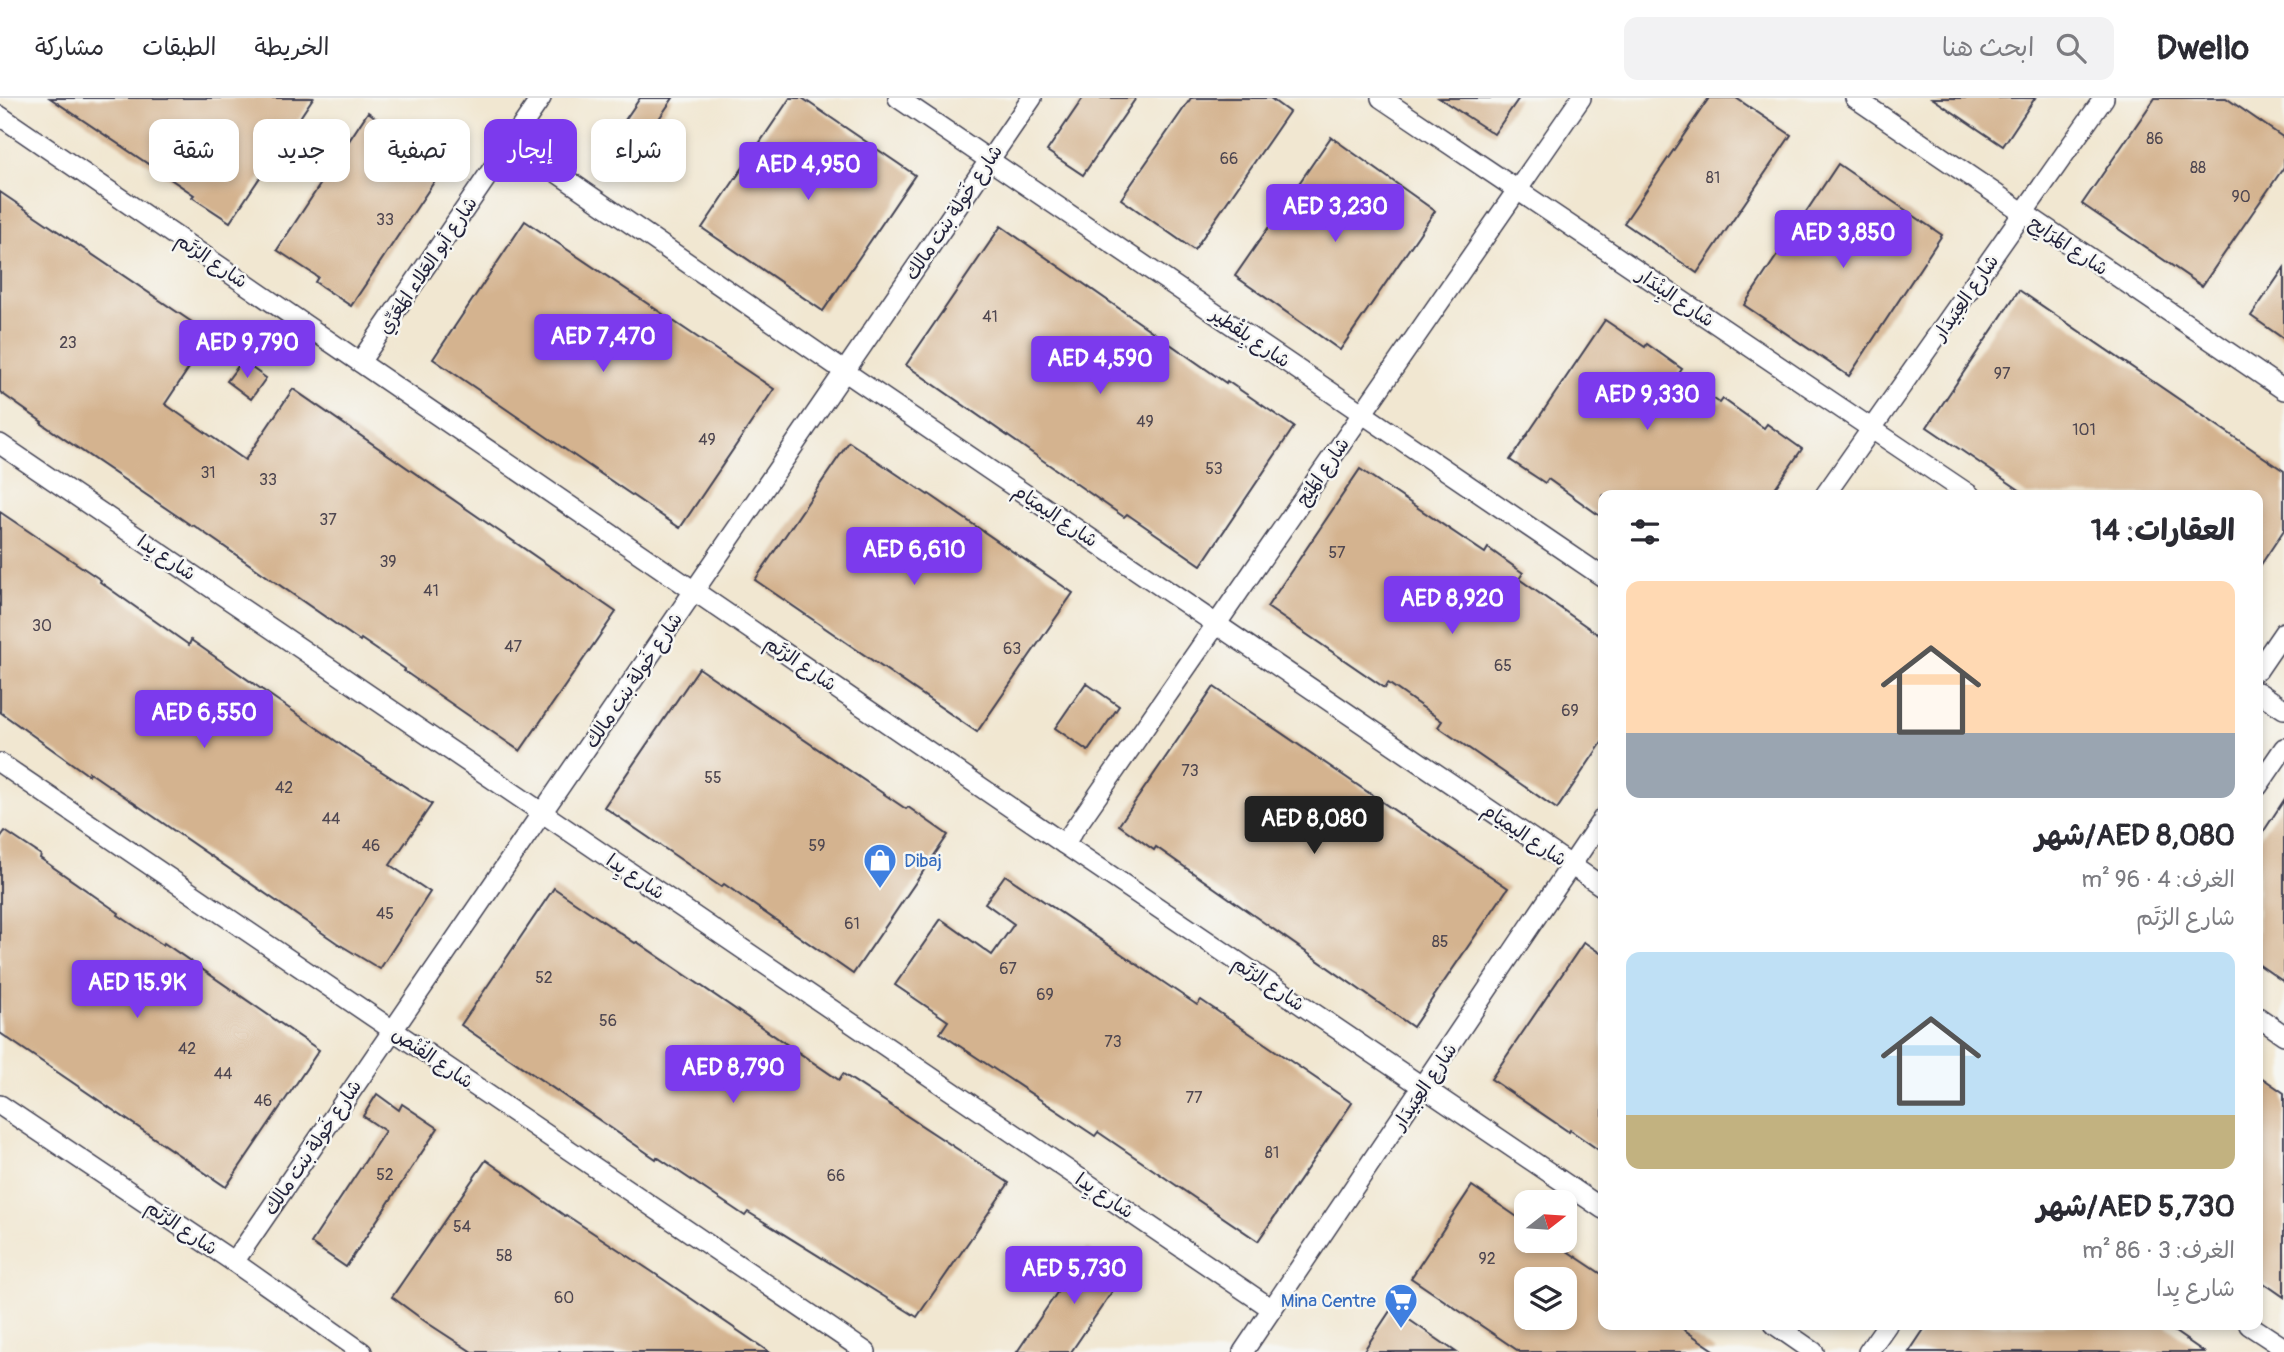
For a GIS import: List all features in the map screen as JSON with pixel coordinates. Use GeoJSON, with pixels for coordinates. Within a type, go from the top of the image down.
{"type":"FeatureCollection","features":[{"type":"Feature","properties":{"kind":"street","name":"شارع أبو العَلاء المَعَرِّي"},"geometry":{"type":"LineString","coordinates":[[526,119],[541,98]]}},
{"type":"Feature","properties":{"kind":"street","name":"شارع بِلقْطير"},"geometry":{"type":"LineString","coordinates":[[898,98],[1598,573]]}},
{"type":"Feature","properties":{"kind":"street","name":"شارع خَولة بنت مالك"},"geometry":{"type":"LineString","coordinates":[[233,1262],[1032,98]]}},
{"type":"Feature","properties":{"kind":"street","name":"شارع البِنْدَار"},"geometry":{"type":"LineString","coordinates":[[1381,98],[1963,490]]}},
{"type":"Feature","properties":{"kind":"street","name":"شارع المَيْج"},"geometry":{"type":"LineString","coordinates":[[1064,844],[1581,98]]}},
{"type":"Feature","properties":{"kind":"street","name":"شارع المَرَايِح"},"geometry":{"type":"LineString","coordinates":[[1855,98],[2284,390]]}},
{"type":"Feature","properties":{"kind":"street","name":"شارع العِبَيدَار"},"geometry":{"type":"LineString","coordinates":[[1829,490],[2104,98]]}},
{"type":"Feature","properties":{"kind":"street","name":"شارع الرُتَم"},"geometry":{"type":"LineString","coordinates":[[0,116],[1598,1206]]}},
{"type":"Feature","properties":{"kind":"street","name":"شارع أبو العَلاء المَعَرِّي"},"geometry":{"type":"LineString","coordinates":[[360,362],[484,181]]}},
{"type":"Feature","properties":{"kind":"street","name":"شارع اليميَام"},"geometry":{"type":"LineString","coordinates":[[570,182],[844,372],[1598,884]]}},
{"type":"Feature","properties":{"kind":"street","name":"شارع يِدا"},"geometry":{"type":"LineString","coordinates":[[0,444],[1272,1309]]}},
{"type":"Feature","properties":{"kind":"street"},"geometry":{"type":"LineString","coordinates":[[2263,663],[2284,632]]}},
{"type":"Feature","properties":{"kind":"street"},"geometry":{"type":"LineString","coordinates":[[2263,695],[2284,709]]}},
{"type":"Feature","properties":{"kind":"street"},"geometry":{"type":"LineString","coordinates":[[2263,779],[2284,748]]}},
{"type":"Feature","properties":{"kind":"street","name":"شارع الفُنْص"},"geometry":{"type":"LineString","coordinates":[[0,763],[866,1352]]}},
{"type":"Feature","properties":{"kind":"street","name":"شارع العِبَيدَار"},"geometry":{"type":"LineString","coordinates":[[1243,1352],[1598,825]]}},
{"type":"Feature","properties":{"kind":"street"},"geometry":{"type":"LineString","coordinates":[[2263,1020],[2284,1035]]}},
{"type":"Feature","properties":{"kind":"street","name":"شارع الرُتَم"},"geometry":{"type":"LineString","coordinates":[[0,1105],[362,1352]]}},
{"type":"Feature","properties":{"kind":"street"},"geometry":{"type":"LineString","coordinates":[[1868,1352],[1883,1330]]}},
{"type":"Feature","properties":{"kind":"street"},"geometry":{"type":"LineString","coordinates":[[2256,1330],[2284,1349]]}},
{"type":"Feature","properties":{"kind":"street"},"geometry":{"type":"LineString","coordinates":[[1801,1332],[1814,1352]]}},
{"type":"Feature","properties":{"kind":"building"},"geometry":{"type":"Polygon","coordinates":[[[50,98],[313,98],[299,119],[253,119],[253,182],[257,182],[230,222],[175,182],[239,182],[239,119],[149,119],[149,165],[50,98]]]}},
{"type":"Feature","properties":{"kind":"building"},"geometry":{"type":"Polygon","coordinates":[[[640,98],[673,98],[659,119],[626,119],[640,98]]]}},
{"type":"Feature","properties":{"kind":"building"},"geometry":{"type":"Polygon","coordinates":[[[790,98],[802,98],[915,175],[823,311],[702,228],[790,98]]]}},
{"type":"Feature","properties":{"kind":"building"},"geometry":{"type":"Polygon","coordinates":[[[1083,98],[1136,98],[1083,175],[1047,151],[1083,98]]]}},
{"type":"Feature","properties":{"kind":"building"},"geometry":{"type":"Polygon","coordinates":[[[1191,98],[1270,98],[1289,112],[1194,250],[1121,199],[1191,98]]]}},
{"type":"Feature","properties":{"kind":"building"},"geometry":{"type":"Polygon","coordinates":[[[1439,98],[1519,98],[1494,134],[1439,98]]]}},
{"type":"Feature","properties":{"kind":"building"},"geometry":{"type":"Polygon","coordinates":[[[1709,98],[1736,98],[1791,135],[1697,273],[1624,223],[1709,98]]]}},
{"type":"Feature","properties":{"kind":"building"},"geometry":{"type":"Polygon","coordinates":[[[1932,98],[2035,98],[2003,146],[1932,98]]]}},
{"type":"Feature","properties":{"kind":"building"},"geometry":{"type":"Polygon","coordinates":[[[2155,98],[2226,98],[2284,138],[2284,167],[2202,286],[2082,204],[2155,98]]]}},
{"type":"Feature","properties":{"kind":"building"},"geometry":{"type":"Polygon","coordinates":[[[368,112],[378,119],[364,119],[364,182],[434,182],[351,306],[315,282],[318,277],[277,250],[322,182],[350,182],[350,139],[368,112]]]}},
{"type":"Feature","properties":{"kind":"building"},"geometry":{"type":"Polygon","coordinates":[[[1331,137],[1435,211],[1340,350],[1235,276],[1331,137]]]}},
{"type":"Feature","properties":{"kind":"building"},"geometry":{"type":"Polygon","coordinates":[[[1838,164],[1942,235],[1849,376],[1744,305],[1838,164]]]}},
{"type":"Feature","properties":{"kind":"building"},"geometry":{"type":"Polygon","coordinates":[[[0,192],[211,335],[165,404],[245,460],[293,389],[616,612],[520,751],[404,671],[405,669],[41,423],[0,392],[0,192]]]}},
{"type":"Feature","properties":{"kind":"building"},"geometry":{"type":"Polygon","coordinates":[[[525,221],[774,389],[680,528],[433,359],[525,221]]]}},
{"type":"Feature","properties":{"kind":"building"},"geometry":{"type":"Polygon","coordinates":[[[1001,226],[1226,383],[1227,381],[1294,427],[1201,565],[1127,514],[1124,517],[906,365],[1001,226]]]}},
{"type":"Feature","properties":{"kind":"building"},"geometry":{"type":"Polygon","coordinates":[[[2284,268],[2284,339],[2251,316],[2284,268]]]}},
{"type":"Feature","properties":{"kind":"building"},"geometry":{"type":"Polygon","coordinates":[[[2019,290],[2284,471],[2284,530],[2263,562],[2263,490],[2020,490],[1927,427],[2019,290]]]}},
{"type":"Feature","properties":{"kind":"building"},"geometry":{"type":"Polygon","coordinates":[[[1605,320],[1645,347],[1647,344],[1682,369],[1678,375],[1720,403],[1723,399],[1764,428],[1767,424],[1802,449],[1773,490],[1598,490],[1598,514],[1548,479],[1545,483],[1510,460],[1605,320]]]}},
{"type":"Feature","properties":{"kind":"building"},"geometry":{"type":"Polygon","coordinates":[[[242,361],[266,378],[251,399],[227,381],[242,361]]]}},
{"type":"Feature","properties":{"kind":"building"},"geometry":{"type":"Polygon","coordinates":[[[849,442],[1073,593],[977,732],[755,580],[849,442]]]}},
{"type":"Feature","properties":{"kind":"building"},"geometry":{"type":"Polygon","coordinates":[[[1360,469],[1485,553],[1488,548],[1523,573],[1519,579],[1598,634],[1598,748],[1557,809],[1438,727],[1442,721],[1388,683],[1385,688],[1267,607],[1360,469]]]}},
{"type":"Feature","properties":{"kind":"building"},"geometry":{"type":"Polygon","coordinates":[[[0,512],[101,580],[100,582],[189,645],[191,640],[353,753],[432,804],[390,865],[430,892],[380,969],[337,943],[89,772],[88,775],[0,712],[0,512]]]}},
{"type":"Feature","properties":{"kind":"building"},"geometry":{"type":"Polygon","coordinates":[[[699,668],[948,835],[853,974],[724,884],[721,887],[604,807],[699,668]]]}},
{"type":"Feature","properties":{"kind":"building"},"geometry":{"type":"Polygon","coordinates":[[[1086,683],[1119,706],[1088,751],[1055,728],[1086,683]]]}},
{"type":"Feature","properties":{"kind":"building"},"geometry":{"type":"Polygon","coordinates":[[[1214,687],[1508,888],[1413,1027],[1156,847],[1154,850],[1119,825],[1214,687]]]}},
{"type":"Feature","properties":{"kind":"building"},"geometry":{"type":"Polygon","coordinates":[[[2284,800],[2284,982],[2263,967],[2263,832],[2284,800]]]}},
{"type":"Feature","properties":{"kind":"building"},"geometry":{"type":"Polygon","coordinates":[[[5,831],[41,855],[40,858],[119,913],[118,915],[163,945],[164,943],[319,1050],[226,1187],[0,1033],[0,838],[5,831]]]}},
{"type":"Feature","properties":{"kind":"building"},"geometry":{"type":"Polygon","coordinates":[[[1005,875],[1197,1005],[1201,1000],[1352,1103],[1258,1241],[1098,1132],[1095,1136],[940,1033],[948,1021],[895,985],[941,919],[992,955],[1014,924],[985,903],[1005,875]]]}},
{"type":"Feature","properties":{"kind":"building"},"geometry":{"type":"Polygon","coordinates":[[[554,888],[839,1080],[843,1074],[1009,1183],[917,1317],[748,1212],[745,1216],[657,1157],[656,1159],[461,1025],[554,888]]]}},
{"type":"Feature","properties":{"kind":"building"},"geometry":{"type":"Polygon","coordinates":[[[1584,942],[1598,952],[1598,1150],[1491,1079],[1584,942]]]}},
{"type":"Feature","properties":{"kind":"building"},"geometry":{"type":"Polygon","coordinates":[[[2263,1078],[2284,1093],[2284,1297],[2263,1282],[2263,1078]]]}},
{"type":"Feature","properties":{"kind":"building"},"geometry":{"type":"Polygon","coordinates":[[[377,1094],[399,1110],[402,1104],[438,1128],[346,1267],[311,1243],[385,1131],[363,1116],[377,1094]]]}},
{"type":"Feature","properties":{"kind":"building"},"geometry":{"type":"Polygon","coordinates":[[[486,1160],[769,1352],[472,1352],[426,1322],[392,1297],[486,1160]]]}},
{"type":"Feature","properties":{"kind":"building"},"geometry":{"type":"Polygon","coordinates":[[[1472,1186],[1514,1215],[1514,1253],[1570,1253],[1598,1272],[1598,1330],[1684,1330],[1717,1352],[1520,1352],[1411,1278],[1472,1186]]]}},
{"type":"Feature","properties":{"kind":"building"},"geometry":{"type":"Polygon","coordinates":[[[1087,1248],[1124,1274],[1071,1352],[1017,1352],[1087,1248]]]}},
{"type":"Feature","properties":{"kind":"building","name":"Mina Centre"},"geometry":{"type":"Polygon","coordinates":[[[1392,1308],[1456,1352],[1363,1352],[1392,1308]]]}},
{"type":"Feature","properties":{"kind":"building"},"geometry":{"type":"Polygon","coordinates":[[[1924,1330],[2172,1330],[2204,1352],[1909,1352],[1924,1330]]]}},
{"type":"Feature","properties":{"kind":"place","name":"Dibaj"},"geometry":{"type":"Point","coordinates":[880,890]}},
{"type":"Feature","properties":{"kind":"place","name":"Mina Centre"},"geometry":{"type":"Point","coordinates":[1401,1330]}}]}
